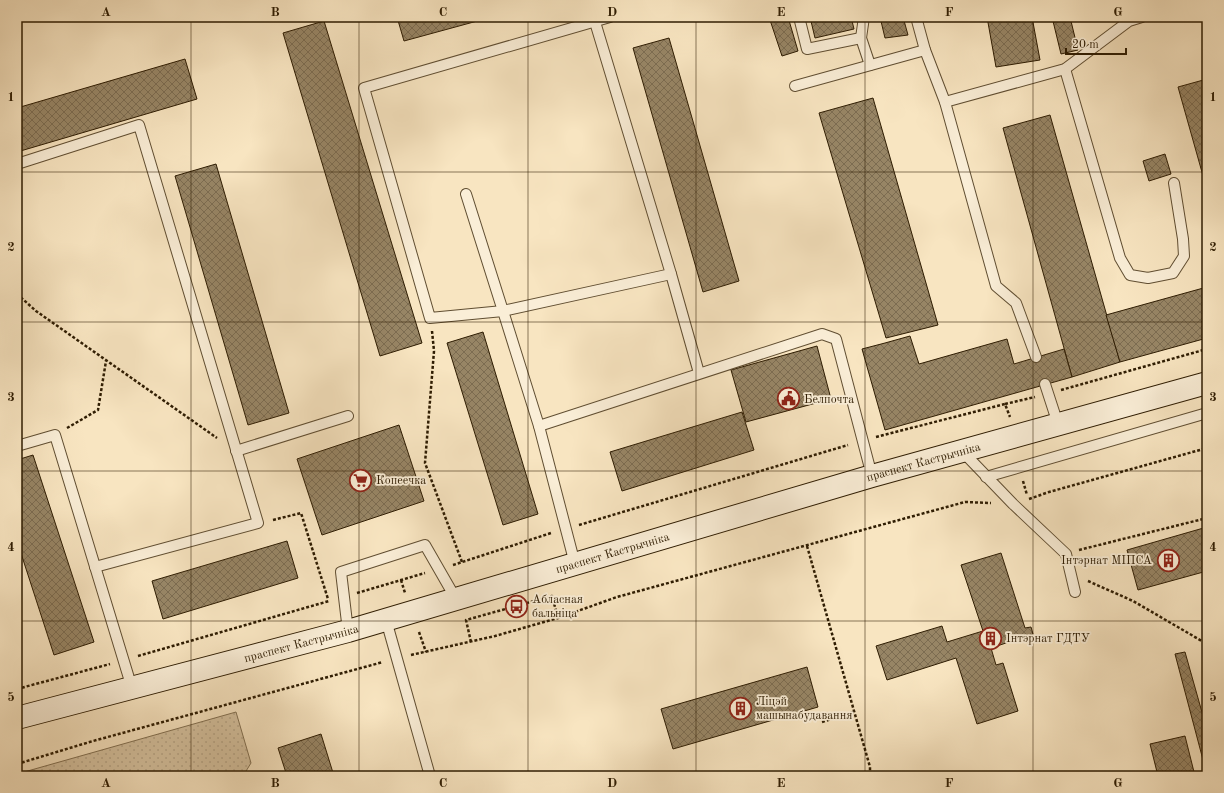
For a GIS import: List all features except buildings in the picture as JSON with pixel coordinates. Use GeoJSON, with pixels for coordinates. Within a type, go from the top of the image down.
{"type":"FeatureCollection","features":[{"type":"Feature","properties":{"kind":"main road","name":"праспект Кастрычніка"},"geometry":{"type":"LineString","coordinates":[[17,718],[348,631],[872,476],[1207,383]]}},
{"type":"Feature","properties":{"kind":"lane"},"geometry":{"type":"LineString","coordinates":[[610,17],[364,88],[430,318],[503,311],[671,274]]}},
{"type":"Feature","properties":{"kind":"lane"},"geometry":{"type":"LineString","coordinates":[[799,17],[807,49],[861,38]]}},
{"type":"Feature","properties":{"kind":"lane"},"geometry":{"type":"LineString","coordinates":[[864,17],[861,38],[870,65]]}},
{"type":"Feature","properties":{"kind":"lane"},"geometry":{"type":"LineString","coordinates":[[916,17],[925,50],[945,102],[996,286],[1016,303],[1036,357]]}},
{"type":"Feature","properties":{"kind":"lane"},"geometry":{"type":"LineString","coordinates":[[945,102],[1064,69],[1129,21],[1142,17]]}},
{"type":"Feature","properties":{"kind":"lane"},"geometry":{"type":"LineString","coordinates":[[595,22],[671,274],[699,373]]}},
{"type":"Feature","properties":{"kind":"lane"},"geometry":{"type":"LineString","coordinates":[[795,86],[925,50]]}},
{"type":"Feature","properties":{"kind":"lane"},"geometry":{"type":"LineString","coordinates":[[1064,69],[1120,258],[1130,275],[1148,278],[1173,273],[1184,256],[1183,239],[1174,182]]}},
{"type":"Feature","properties":{"kind":"lane"},"geometry":{"type":"LineString","coordinates":[[17,164],[139,125],[258,523],[95,567]]}},
{"type":"Feature","properties":{"kind":"lane"},"geometry":{"type":"LineString","coordinates":[[466,194],[539,426],[575,564]]}},
{"type":"Feature","properties":{"kind":"lane"},"geometry":{"type":"LineString","coordinates":[[539,426],[822,334],[836,339],[872,476]]}},
{"type":"Feature","properties":{"kind":"lane"},"geometry":{"type":"LineString","coordinates":[[1047,389],[1058,424]]}},
{"type":"Feature","properties":{"kind":"lane"},"geometry":{"type":"LineString","coordinates":[[986,476],[1207,412]]}},
{"type":"Feature","properties":{"kind":"lane"},"geometry":{"type":"LineString","coordinates":[[236,451],[348,416]]}},
{"type":"Feature","properties":{"kind":"lane"},"geometry":{"type":"LineString","coordinates":[[17,446],[54,436],[132,688]]}},
{"type":"Feature","properties":{"kind":"lane"},"geometry":{"type":"LineString","coordinates":[[962,451],[1066,554],[1075,592]]}},
{"type":"Feature","properties":{"kind":"lane"},"geometry":{"type":"LineString","coordinates":[[348,631],[341,572],[425,545],[456,599]]}},
{"type":"Feature","properties":{"kind":"lane"},"geometry":{"type":"LineString","coordinates":[[386,620],[398,658],[430,776]]}},
{"type":"Feature","properties":{"kind":"path"},"geometry":{"type":"LineString","coordinates":[[17,294],[36,311],[236,451]]}},
{"type":"Feature","properties":{"kind":"path"},"geometry":{"type":"LineString","coordinates":[[430,318],[434,351],[425,463],[462,562]]}},
{"type":"Feature","properties":{"kind":"path"},"geometry":{"type":"LineString","coordinates":[[1004,404],[1047,389],[1207,349]]}},
{"type":"Feature","properties":{"kind":"path"},"geometry":{"type":"LineString","coordinates":[[54,436],[98,410],[106,361]]}},
{"type":"Feature","properties":{"kind":"path"},"geometry":{"type":"LineString","coordinates":[[17,689],[124,660],[439,569],[566,528],[863,440]]}},
{"type":"Feature","properties":{"kind":"path"},"geometry":{"type":"LineString","coordinates":[[17,764],[93,741],[398,658],[495,636],[558,618],[617,597],[965,502],[1014,504],[1049,492],[1206,448],[1207,452]]}},
{"type":"Feature","properties":{"kind":"path"},"geometry":{"type":"LineString","coordinates":[[258,523],[301,513],[328,601]]}},
{"type":"Feature","properties":{"kind":"path"},"geometry":{"type":"LineString","coordinates":[[1066,554],[1207,518]]}},
{"type":"Feature","properties":{"kind":"path"},"geometry":{"type":"LineString","coordinates":[[807,546],[870,767],[870,776]]}},
{"type":"Feature","properties":{"kind":"path"},"geometry":{"type":"LineString","coordinates":[[1071,574],[1133,602],[1207,644]]}},
{"type":"Feature","properties":{"kind":"path"},"geometry":{"type":"LineString","coordinates":[[471,642],[466,620],[552,596],[558,618]]}},
{"type":"Feature","properties":{"kind":"path"},"geometry":{"type":"LineString","coordinates":[[822,722],[854,712]]}},
{"type":"Feature","properties":{"kind":"shaded area"},"geometry":{"type":"Polygon","coordinates":[[[236,712],[251,763],[243,776],[17,776],[17,774],[236,712]]]}},
{"type":"Feature","properties":{"kind":"place","name":"Белпочта"},"geometry":{"type":"Point","coordinates":[788,399]}},
{"type":"Feature","properties":{"kind":"place","name":"Копеечка"},"geometry":{"type":"Point","coordinates":[360,480]}},
{"type":"Feature","properties":{"kind":"place","name":"Інтэрнат МІПСА"},"geometry":{"type":"Point","coordinates":[1168,560]}},
{"type":"Feature","properties":{"kind":"place","name":"Абласная бальніца"},"geometry":{"type":"Point","coordinates":[516,606]}},
{"type":"Feature","properties":{"kind":"place","name":"Інтэрнат ГДТУ"},"geometry":{"type":"Point","coordinates":[990,638]}},
{"type":"Feature","properties":{"kind":"place","name":"Ліцэй машынабудавання"},"geometry":{"type":"Point","coordinates":[740,708]}}]}
